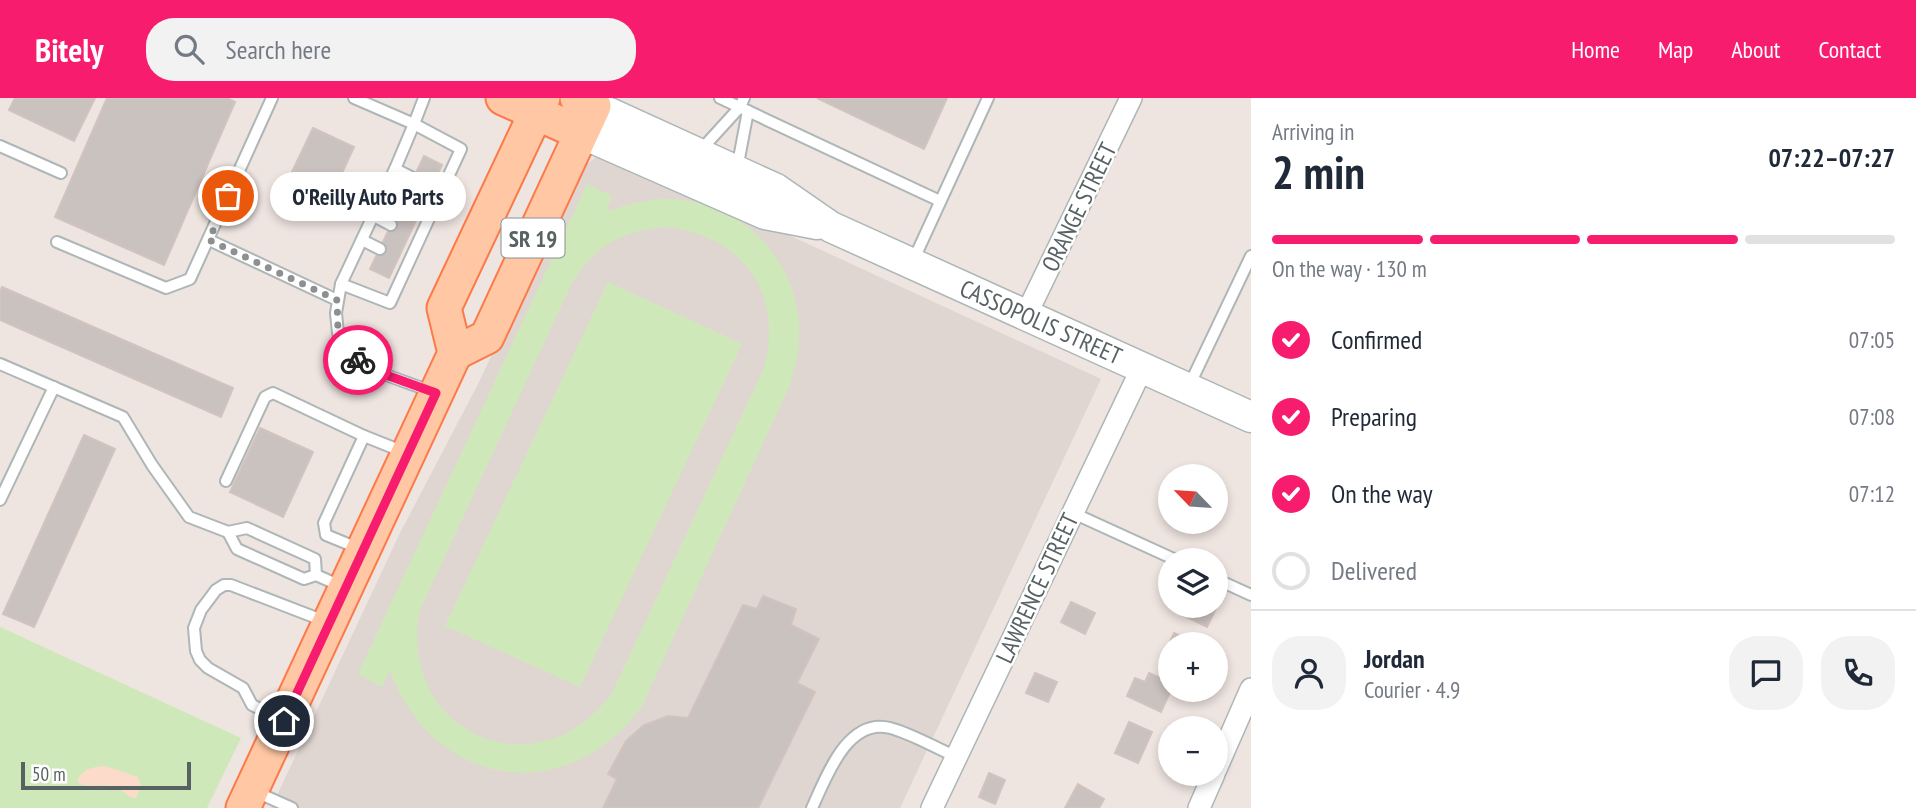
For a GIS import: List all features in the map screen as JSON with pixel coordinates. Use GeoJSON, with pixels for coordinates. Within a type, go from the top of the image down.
{"type":"FeatureCollection","features":[{"type":"Feature","properties":{"kind":"main road","name":"CASSOPOLIS STREET"},"geometry":{"type":"LineString","coordinates":[[503,98],[539,105],[588,109]]}},
{"type":"Feature","properties":{"kind":"main road","name":"SR 19"},"geometry":{"type":"LineString","coordinates":[[539,105],[444,308],[455,353],[487,337],[588,109]]}},
{"type":"Feature","properties":{"kind":"main road"},"geometry":{"type":"LineString","coordinates":[[248,799],[330,623],[331,582],[363,550],[455,353]]}},
{"type":"Feature","properties":{"kind":"street","name":"ORANGE STREET"},"geometry":{"type":"LineString","coordinates":[[1027,315],[1132,98]]}},
{"type":"Feature","properties":{"kind":"street","name":"CASSOPOLIS STREET"},"geometry":{"type":"LineString","coordinates":[[588,109],[697,153],[776,189],[831,227],[1251,417]]}},
{"type":"Feature","properties":{"kind":"street","name":"CASSOPOLIS STREET"},"geometry":{"type":"LineString","coordinates":[[588,109],[765,214],[831,227]]}},
{"type":"Feature","properties":{"kind":"street","name":"LAWRENCE STREET"},"geometry":{"type":"LineString","coordinates":[[932,808],[1142,368]]}},
{"type":"Feature","properties":{"kind":"street"},"geometry":{"type":"LineString","coordinates":[[1228,742],[1251,689]]}},
{"type":"Feature","properties":{"kind":"street"},"geometry":{"type":"LineString","coordinates":[[1199,808],[1209,786]]}},
{"type":"Feature","properties":{"kind":"lane"},"geometry":{"type":"LineString","coordinates":[[57,242],[166,288],[190,279],[272,98]]}},
{"type":"Feature","properties":{"kind":"lane"},"geometry":{"type":"LineString","coordinates":[[341,284],[390,303],[415,236],[437,189],[461,149],[414,124],[354,98]]}},
{"type":"Feature","properties":{"kind":"lane"},"geometry":{"type":"LineString","coordinates":[[424,98],[395,169],[341,284],[337,300],[338,332],[344,351],[375,371],[436,393]]}},
{"type":"Feature","properties":{"kind":"lane"},"geometry":{"type":"LineString","coordinates":[[720,98],[744,105],[940,201]]}},
{"type":"Feature","properties":{"kind":"lane"},"geometry":{"type":"LineString","coordinates":[[912,264],[988,98]]}},
{"type":"Feature","properties":{"kind":"lane"},"geometry":{"type":"LineString","coordinates":[[697,153],[744,105]]}},
{"type":"Feature","properties":{"kind":"lane"},"geometry":{"type":"LineString","coordinates":[[736,171],[744,105]]}},
{"type":"Feature","properties":{"kind":"lane"},"geometry":{"type":"LineString","coordinates":[[0,146],[61,173]]}},
{"type":"Feature","properties":{"kind":"lane"},"geometry":{"type":"LineString","coordinates":[[395,169],[414,178]]}},
{"type":"Feature","properties":{"kind":"lane"},"geometry":{"type":"LineString","coordinates":[[384,193],[403,201]]}},
{"type":"Feature","properties":{"kind":"lane"},"geometry":{"type":"LineString","coordinates":[[374,216],[391,225]]}},
{"type":"Feature","properties":{"kind":"lane"},"geometry":{"type":"LineString","coordinates":[[209,240],[337,300]]}},
{"type":"Feature","properties":{"kind":"lane"},"geometry":{"type":"LineString","coordinates":[[362,240],[380,249]]}},
{"type":"Feature","properties":{"kind":"lane"},"geometry":{"type":"LineString","coordinates":[[1188,388],[1251,256]]}},
{"type":"Feature","properties":{"kind":"lane"},"geometry":{"type":"LineString","coordinates":[[0,364],[122,417],[189,517],[228,532],[247,528],[315,559],[331,582]]}},
{"type":"Feature","properties":{"kind":"lane"},"geometry":{"type":"LineString","coordinates":[[0,500],[54,387]]}},
{"type":"Feature","properties":{"kind":"lane"},"geometry":{"type":"LineString","coordinates":[[226,481],[265,397],[274,393],[408,454]]}},
{"type":"Feature","properties":{"kind":"lane"},"geometry":{"type":"LineString","coordinates":[[363,550],[326,535],[324,523],[364,436]]}},
{"type":"Feature","properties":{"kind":"lane"},"geometry":{"type":"LineString","coordinates":[[1073,513],[1158,552]]}},
{"type":"Feature","properties":{"kind":"lane"},"geometry":{"type":"LineString","coordinates":[[228,532],[237,549],[304,579],[331,582]]}},
{"type":"Feature","properties":{"kind":"lane"},"geometry":{"type":"LineString","coordinates":[[1228,584],[1251,595]]}},
{"type":"Feature","properties":{"kind":"lane"},"geometry":{"type":"LineString","coordinates":[[284,721],[252,705],[243,688],[208,668],[200,660],[193,640],[196,618],[216,590],[224,585],[231,585],[330,623]]}},
{"type":"Feature","properties":{"kind":"lane"},"geometry":{"type":"LineString","coordinates":[[812,808],[832,766],[848,742],[870,729],[889,728],[957,757]]}},
{"type":"Feature","properties":{"kind":"lane"},"geometry":{"type":"LineString","coordinates":[[248,799],[292,808]]}},
{"type":"Feature","properties":{"kind":"shaded area"},"geometry":{"type":"Polygon","coordinates":[[[615,155],[1101,379],[900,808],[271,808],[400,533],[478,384],[580,169],[595,158],[615,155]]]}},
{"type":"Feature","properties":{"kind":"green space"},"geometry":{"type":"Polygon","coordinates":[[[587,184],[612,196],[606,212],[652,200],[696,202],[722,211],[745,225],[765,243],[780,264],[792,289],[798,315],[799,343],[790,385],[642,706],[612,739],[578,760],[542,771],[505,771],[470,761],[438,741],[411,711],[390,671],[382,687],[358,674],[587,184]],[[667,227],[623,236],[600,250],[580,271],[571,285],[420,610],[418,653],[429,689],[451,717],[479,736],[512,744],[547,740],[582,724],[612,693],[764,368],[769,341],[768,316],[762,293],[752,273],[736,256],[717,242],[667,227]]]}},
{"type":"Feature","properties":{"kind":"green space"},"geometry":{"type":"Polygon","coordinates":[[[608,282],[742,344],[580,687],[445,626],[608,282]]]}},
{"type":"Feature","properties":{"kind":"green space"},"geometry":{"type":"Polygon","coordinates":[[[0,627],[241,738],[207,808],[0,808],[0,627]]]}},
{"type":"Feature","properties":{"kind":"sand"},"geometry":{"type":"Polygon","coordinates":[[[105,766],[138,777],[141,786],[136,798],[114,787],[89,786],[77,782],[84,771],[105,766]]]}},
{"type":"Feature","properties":{"kind":"building"},"geometry":{"type":"Polygon","coordinates":[[[15,98],[95,98],[74,141],[9,110],[15,98]]]}},
{"type":"Feature","properties":{"kind":"building"},"geometry":{"type":"Polygon","coordinates":[[[107,98],[227,98],[235,102],[164,265],[55,217],[107,98]]]}},
{"type":"Feature","properties":{"kind":"building"},"geometry":{"type":"Polygon","coordinates":[[[817,98],[947,98],[924,149],[817,98]]]}},
{"type":"Feature","properties":{"kind":"building"},"geometry":{"type":"Polygon","coordinates":[[[313,128],[354,147],[321,219],[279,199],[313,128]]]}},
{"type":"Feature","properties":{"kind":"building"},"geometry":{"type":"Polygon","coordinates":[[[424,156],[442,165],[389,278],[370,269],[424,156]]]}},
{"type":"Feature","properties":{"kind":"building"},"geometry":{"type":"Polygon","coordinates":[[[2,287],[233,388],[221,417],[0,320],[2,287]]]}},
{"type":"Feature","properties":{"kind":"building"},"geometry":{"type":"Polygon","coordinates":[[[260,428],[313,452],[283,517],[230,492],[260,428]]]}},
{"type":"Feature","properties":{"kind":"building"},"geometry":{"type":"Polygon","coordinates":[[[84,435],[115,449],[34,627],[3,614],[84,435]]]}},
{"type":"Feature","properties":{"kind":"building"},"geometry":{"type":"Polygon","coordinates":[[[763,596],[796,609],[791,625],[819,639],[797,683],[815,692],[758,808],[603,808],[617,779],[608,774],[626,741],[644,725],[668,716],[688,718],[743,605],[757,609],[763,596]]]}},
{"type":"Feature","properties":{"kind":"building"},"geometry":{"type":"Polygon","coordinates":[[[1071,602],[1095,613],[1085,634],[1061,622],[1071,602]]]}},
{"type":"Feature","properties":{"kind":"building"},"geometry":{"type":"Polygon","coordinates":[[[1188,618],[1211,618],[1207,627],[1188,618]]]}},
{"type":"Feature","properties":{"kind":"building"},"geometry":{"type":"Polygon","coordinates":[[[1035,673],[1057,682],[1048,702],[1026,693],[1035,673]]]}},
{"type":"Feature","properties":{"kind":"building"},"geometry":{"type":"Polygon","coordinates":[[[1149,673],[1158,677],[1158,702],[1166,702],[1161,712],[1127,696],[1135,678],[1145,682],[1149,673]]]}},
{"type":"Feature","properties":{"kind":"building"},"geometry":{"type":"Polygon","coordinates":[[[1129,722],[1152,732],[1138,763],[1115,753],[1129,722]]]}},
{"type":"Feature","properties":{"kind":"building"},"geometry":{"type":"Polygon","coordinates":[[[989,773],[1005,780],[995,804],[979,797],[989,773]]]}},
{"type":"Feature","properties":{"kind":"building"},"geometry":{"type":"Polygon","coordinates":[[[1078,784],[1104,799],[1099,808],[1065,808],[1078,784]]]}},
{"type":"Feature","properties":{"kind":"way so far"},"geometry":{"type":"LineString","coordinates":[[228,196],[209,240],[337,300],[338,332],[344,351],[358,360]]}},
{"type":"Feature","properties":{"kind":"place","name":"O'Reilly Auto Parts"},"geometry":{"type":"Point","coordinates":[228,196]}},
{"type":"Feature","properties":{"kind":"route"},"geometry":{"type":"LineString","coordinates":[[284,721],[436,393],[375,371],[358,360]]}}]}
